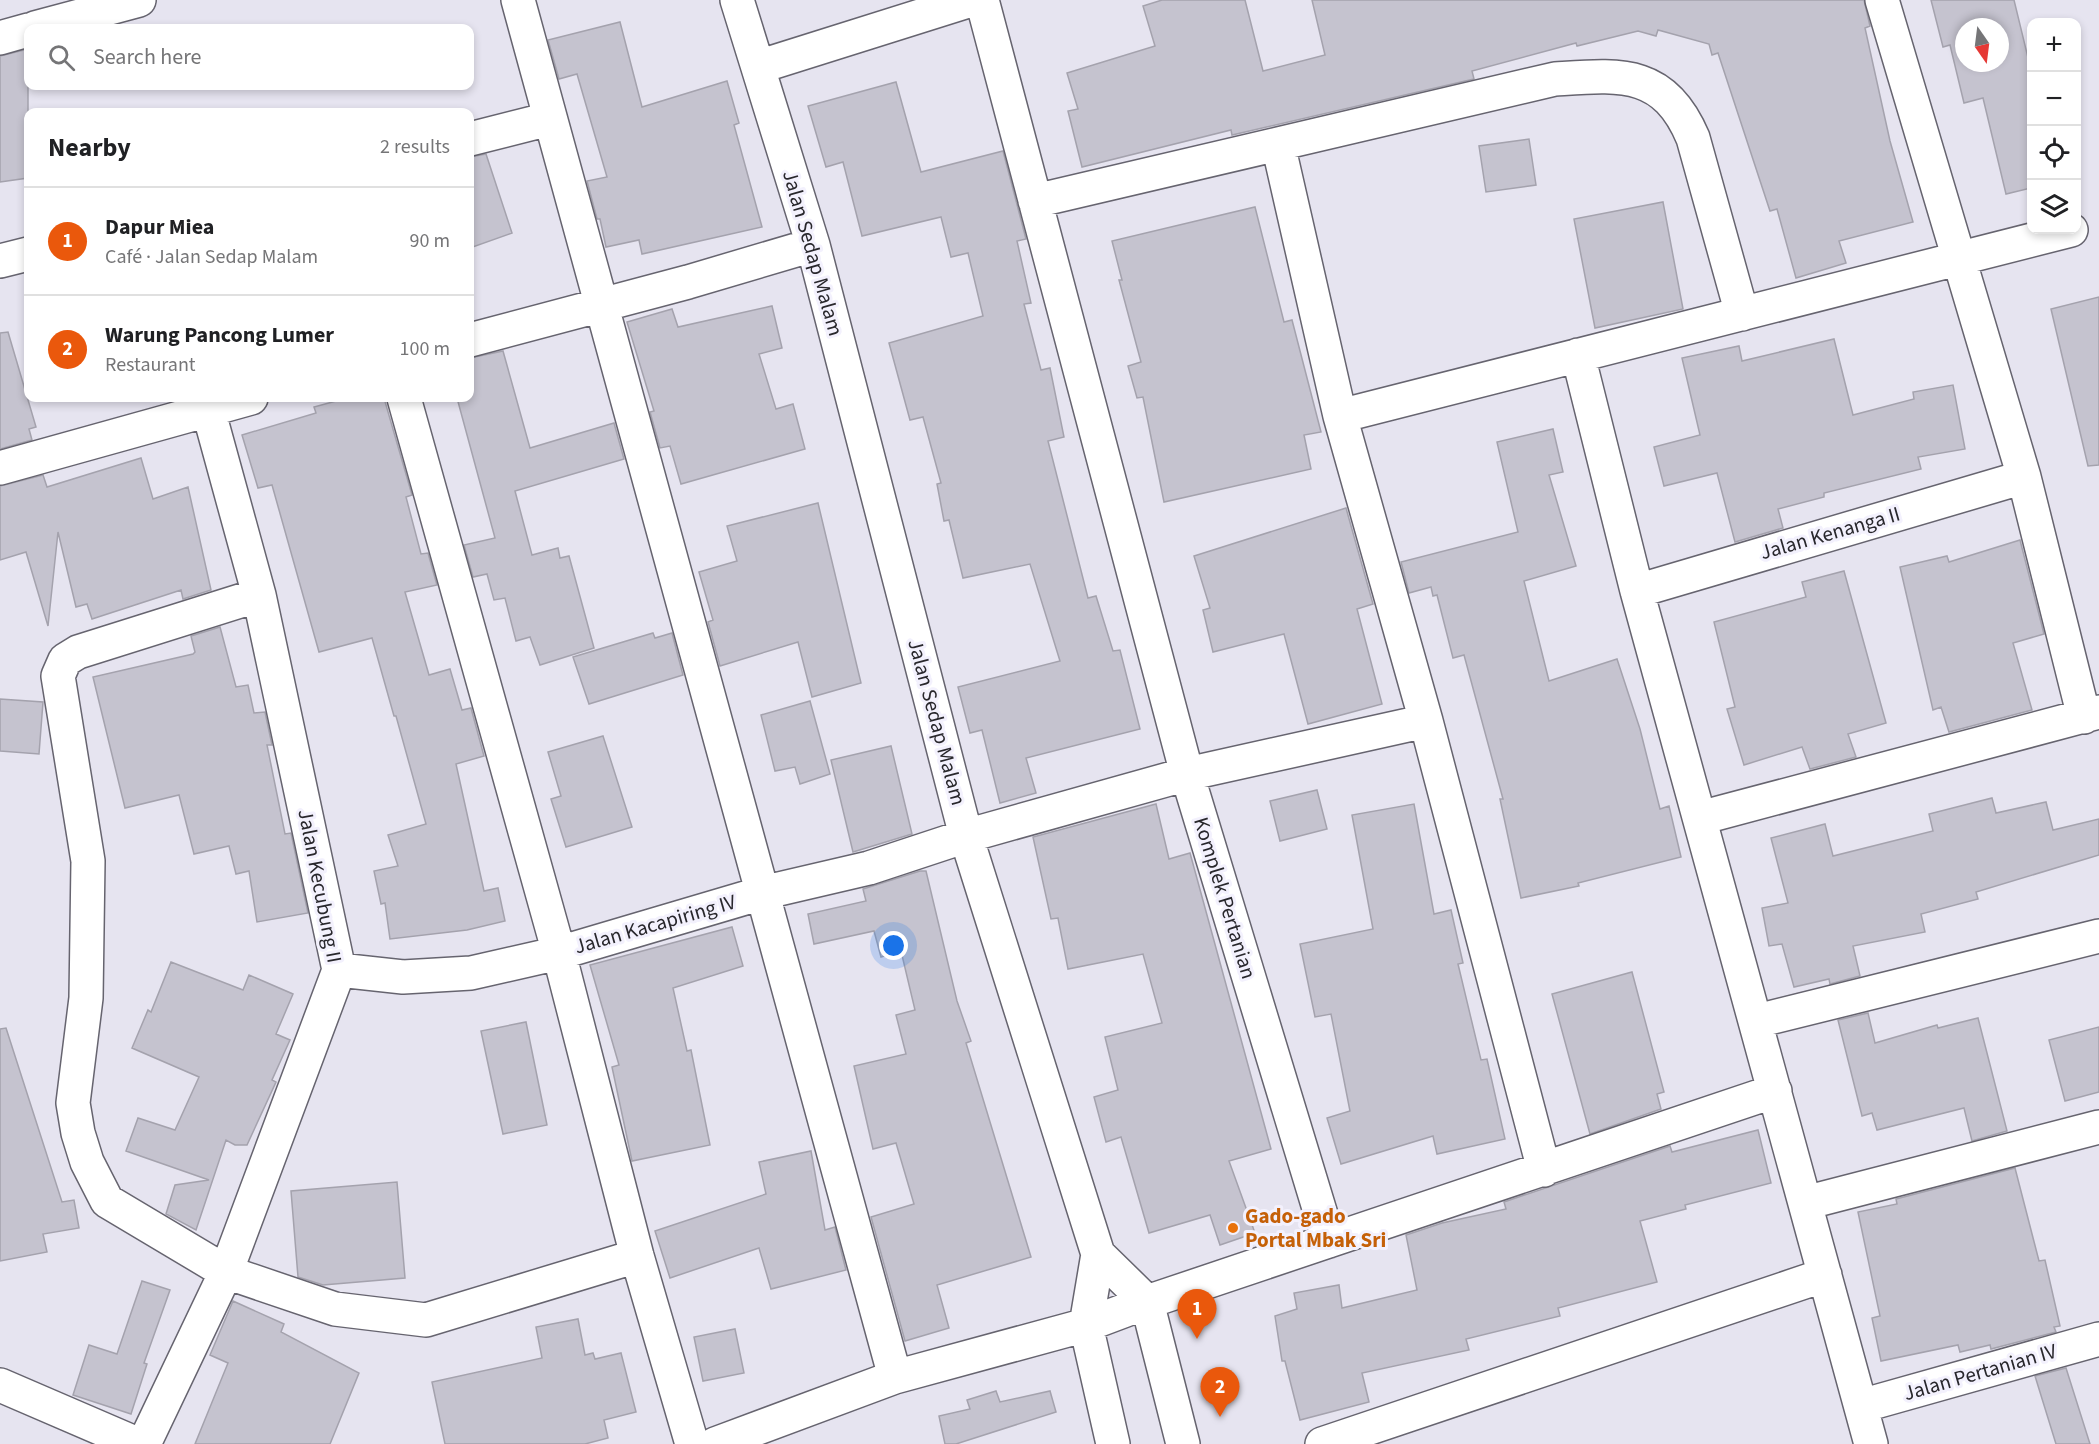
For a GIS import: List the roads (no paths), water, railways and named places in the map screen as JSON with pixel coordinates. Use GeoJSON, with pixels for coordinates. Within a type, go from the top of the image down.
{"type":"FeatureCollection","features":[{"type":"Feature","properties":{"kind":"street"},"geometry":{"type":"LineString","coordinates":[[50,24],[139,0]]}},
{"type":"Feature","properties":{"kind":"street"},"geometry":{"type":"LineString","coordinates":[[518,0],[895,1377]]}},
{"type":"Feature","properties":{"kind":"street","name":"Jalan Sedap Malam"},"geometry":{"type":"LineString","coordinates":[[737,0],[813,245],[966,836],[1098,1254],[1086,1325],[1113,1444]]}},
{"type":"Feature","properties":{"kind":"street"},"geometry":{"type":"LineString","coordinates":[[758,67],[971,0]]}},
{"type":"Feature","properties":{"kind":"street","name":"Komplek Pertanian"},"geometry":{"type":"LineString","coordinates":[[982,0],[1187,774],[1329,1241]]}},
{"type":"Feature","properties":{"kind":"street"},"geometry":{"type":"LineString","coordinates":[[1700,818],[2091,714],[2024,477],[1882,0]]}},
{"type":"Feature","properties":{"kind":"street"},"geometry":{"type":"LineString","coordinates":[[0,38],[24,31]]}},
{"type":"Feature","properties":{"kind":"street"},"geometry":{"type":"LineString","coordinates":[[1035,201],[1555,79],[1601,76],[1637,80],[1661,91],[1683,113],[1693,138],[1742,314]]}},
{"type":"Feature","properties":{"kind":"street"},"geometry":{"type":"LineString","coordinates":[[474,138],[549,118]]}},
{"type":"Feature","properties":{"kind":"street"},"geometry":{"type":"LineString","coordinates":[[1278,144],[1340,416],[1426,721],[1544,1170]]}},
{"type":"Feature","properties":{"kind":"street"},"geometry":{"type":"LineString","coordinates":[[2081,227],[2099,223]]}},
{"type":"Feature","properties":{"kind":"street"},"geometry":{"type":"LineString","coordinates":[[1340,416],[2056,234]]}},
{"type":"Feature","properties":{"kind":"street"},"geometry":{"type":"LineString","coordinates":[[474,339],[813,245]]}},
{"type":"Feature","properties":{"kind":"street"},"geometry":{"type":"LineString","coordinates":[[0,261],[24,255]]}},
{"type":"Feature","properties":{"kind":"street"},"geometry":{"type":"LineString","coordinates":[[1578,355],[1637,591],[1872,1444]]}},
{"type":"Feature","properties":{"kind":"street"},"geometry":{"type":"LineString","coordinates":[[0,468],[235,402]]}},
{"type":"Feature","properties":{"kind":"street"},"geometry":{"type":"LineString","coordinates":[[405,402],[559,953],[637,1256],[693,1444]]}},
{"type":"Feature","properties":{"kind":"street","name":"Jalan Kecubung II"},"geometry":{"type":"LineString","coordinates":[[144,1444],[226,1272],[339,970],[259,595],[208,409]]}},
{"type":"Feature","properties":{"kind":"street","name":"Jalan Kenanga II"},"geometry":{"type":"LineString","coordinates":[[1637,591],[2024,477]]}},
{"type":"Feature","properties":{"kind":"street"},"geometry":{"type":"LineString","coordinates":[[259,595],[78,652],[65,660],[58,676],[88,861],[86,998],[73,1102],[78,1133],[87,1162],[107,1201],[226,1272],[336,1309],[426,1320],[637,1256]]}},
{"type":"Feature","properties":{"kind":"street"},"geometry":{"type":"LineString","coordinates":[[966,836],[1187,774],[1426,721]]}},
{"type":"Feature","properties":{"kind":"street","name":"Jalan Kacapiring IV"},"geometry":{"type":"LineString","coordinates":[[339,970],[403,977],[471,973],[559,953],[762,893],[869,868],[966,836]]}},
{"type":"Feature","properties":{"kind":"street"},"geometry":{"type":"LineString","coordinates":[[1757,1021],[2099,936]]}},
{"type":"Feature","properties":{"kind":"street"},"geometry":{"type":"LineString","coordinates":[[715,1444],[895,1377],[1086,1325],[1147,1302],[1775,1091]]}},
{"type":"Feature","properties":{"kind":"street"},"geometry":{"type":"LineString","coordinates":[[1805,1203],[2099,1127]]}},
{"type":"Feature","properties":{"kind":"street"},"geometry":{"type":"LineString","coordinates":[[1098,1254],[1147,1302],[1183,1444]]}},
{"type":"Feature","properties":{"kind":"street"},"geometry":{"type":"LineString","coordinates":[[1322,1444],[1825,1275]]}},
{"type":"Feature","properties":{"kind":"street","name":"Jalan Pertanian IV"},"geometry":{"type":"LineString","coordinates":[[1861,1406],[2099,1339]]}},
{"type":"Feature","properties":{"kind":"street"},"geometry":{"type":"LineString","coordinates":[[0,1385],[137,1444]]}},
{"type":"Feature","properties":{"kind":"place","name":"Gado-gado Portal Mbak Sri"},"geometry":{"type":"Point","coordinates":[1233,1228]}},
{"type":"Feature","properties":{"kind":"place","name":"Dapur Miea"},"geometry":{"type":"Point","coordinates":[1197,1339]}},
{"type":"Feature","properties":{"kind":"place","name":"Warung Pancong Lumer"},"geometry":{"type":"Point","coordinates":[1220,1417]}}]}
